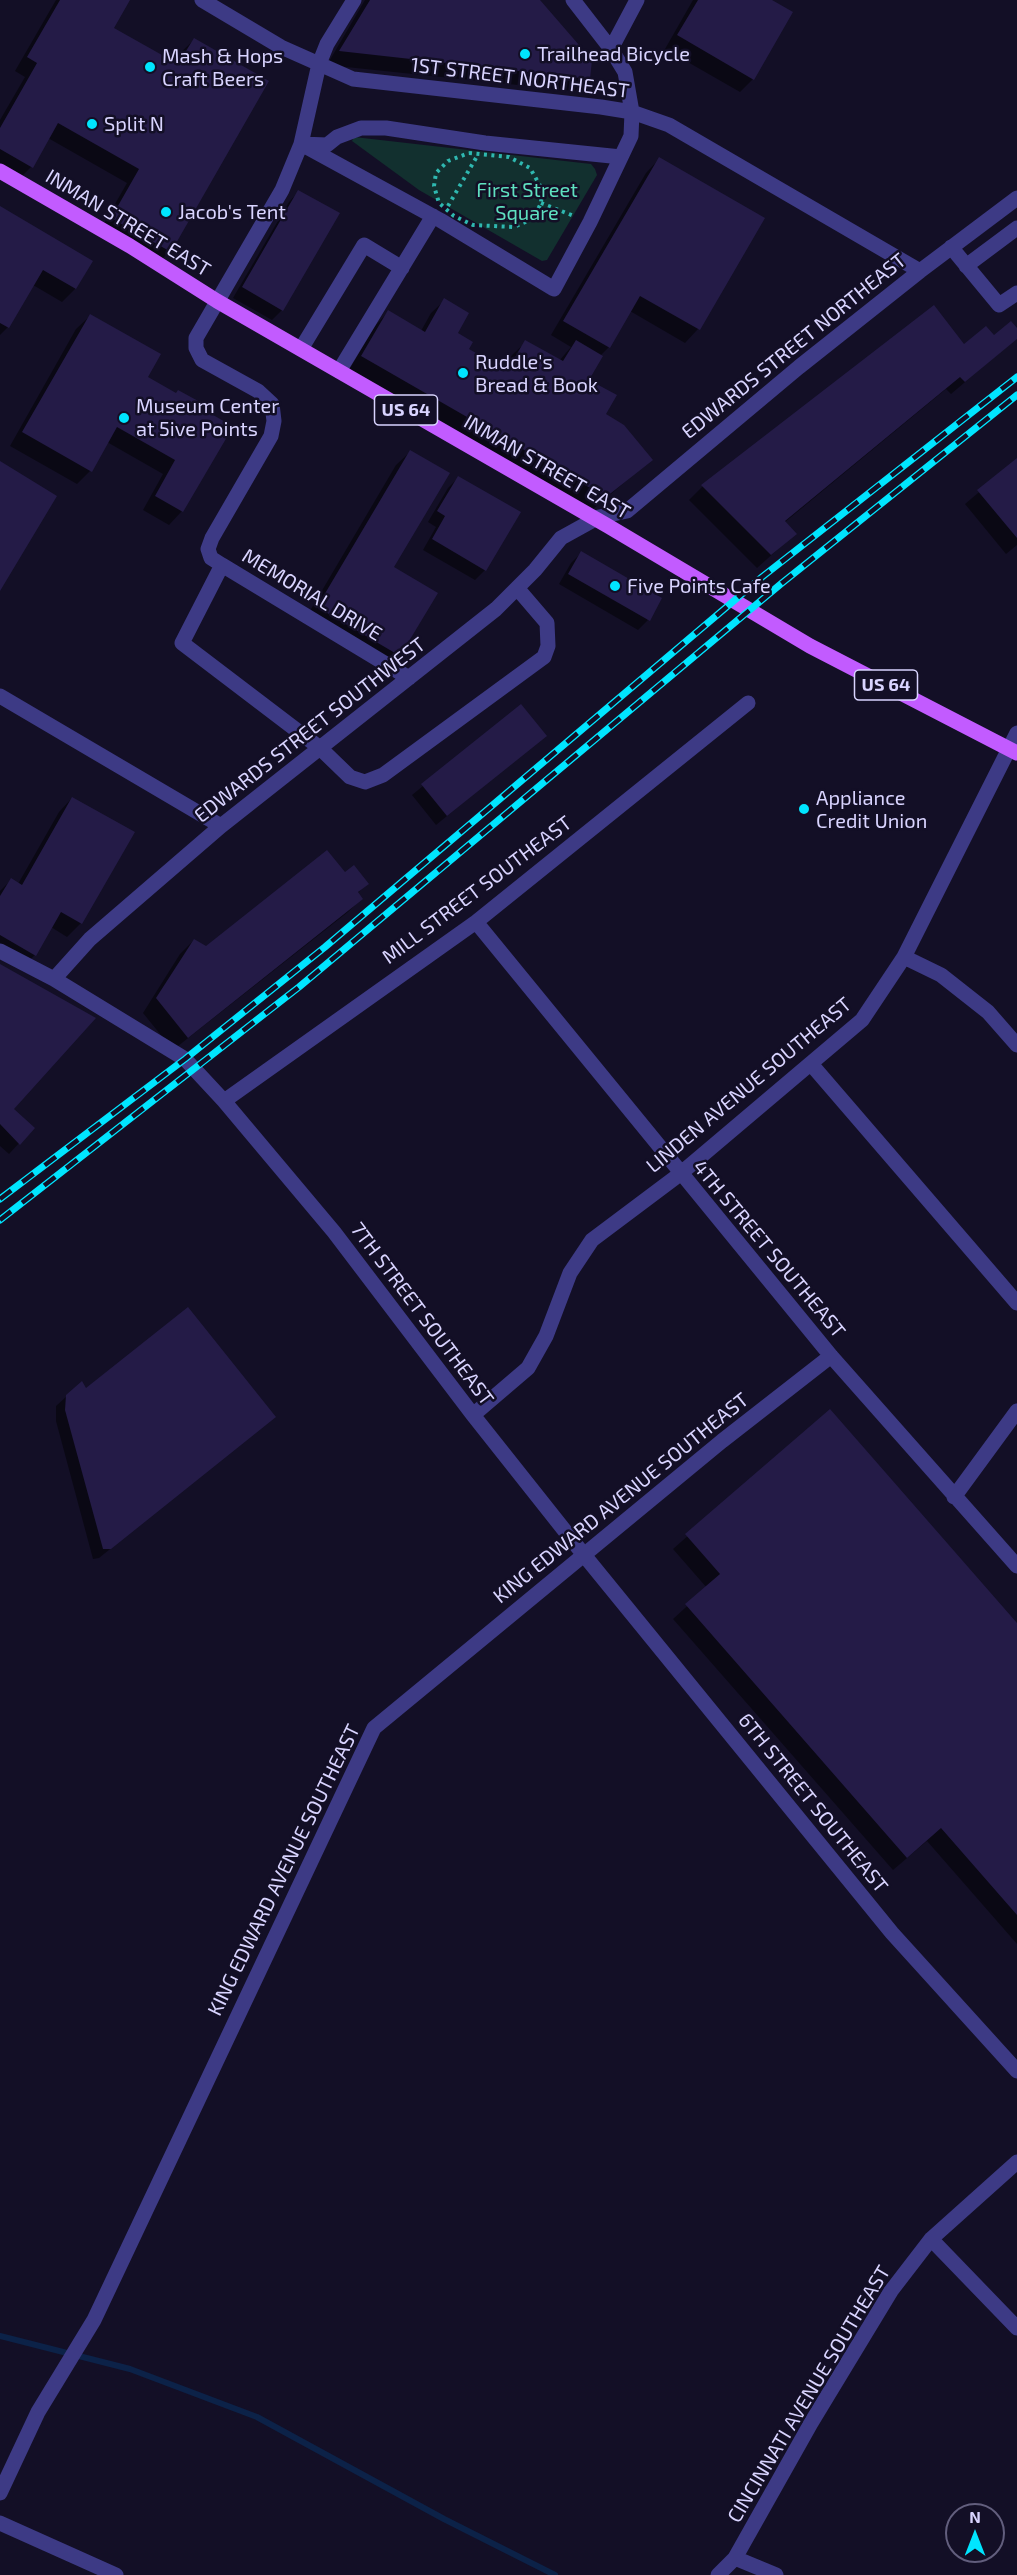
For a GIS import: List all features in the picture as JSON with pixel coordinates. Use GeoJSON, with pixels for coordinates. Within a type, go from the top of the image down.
{"type":"FeatureCollection","features":[{"type":"Feature","properties":{"kind":"main road","name":"INMAN STREET EAST"},"geometry":{"type":"LineString","coordinates":[[0,171],[130,246],[217,301],[810,646],[1013,751]]}},
{"type":"Feature","properties":{"kind":"street","name":"1ST STREET NORTHEAST"},"geometry":{"type":"LineString","coordinates":[[202,0],[281,47],[353,78],[632,112],[669,125],[920,271]]}},
{"type":"Feature","properties":{"kind":"street"},"geometry":{"type":"LineString","coordinates":[[217,301],[282,190],[301,144],[319,64],[327,44],[354,0]]}},
{"type":"Feature","properties":{"kind":"street"},"geometry":{"type":"LineString","coordinates":[[301,144],[440,215],[554,290],[632,136],[632,112],[624,72],[610,49],[573,0]]}},
{"type":"Feature","properties":{"kind":"street"},"geometry":{"type":"LineString","coordinates":[[610,49],[637,0]]}},
{"type":"Feature","properties":{"kind":"street"},"geometry":{"type":"LineString","coordinates":[[301,144],[327,145],[337,137],[362,128],[386,128],[482,148],[621,157]]}},
{"type":"Feature","properties":{"kind":"street","name":"EDWARDS STREET NORTHEAST"},"geometry":{"type":"LineString","coordinates":[[595,520],[605,515],[627,511],[799,367],[1017,198]]}},
{"type":"Feature","properties":{"kind":"street"},"geometry":{"type":"LineString","coordinates":[[339,371],[402,268],[440,215]]}},
{"type":"Feature","properties":{"kind":"street"},"geometry":{"type":"LineString","coordinates":[[966,266],[1017,228]]}},
{"type":"Feature","properties":{"kind":"street"},"geometry":{"type":"LineString","coordinates":[[302,349],[364,245],[402,268]]}},
{"type":"Feature","properties":{"kind":"street"},"geometry":{"type":"LineString","coordinates":[[951,247],[999,305],[1017,293]]}},
{"type":"Feature","properties":{"kind":"street","name":"MEMORIAL DRIVE"},"geometry":{"type":"LineString","coordinates":[[217,301],[196,338],[196,348],[202,360],[258,391],[272,404],[274,421],[271,435],[212,538],[208,549],[211,558],[410,678]]}},
{"type":"Feature","properties":{"kind":"street","name":"EDWARDS STREET SOUTHWEST"},"geometry":{"type":"LineString","coordinates":[[54,979],[90,939],[220,826],[496,609],[561,538],[595,520]]}},
{"type":"Feature","properties":{"kind":"street"},"geometry":{"type":"LineString","coordinates":[[222,565],[182,643],[320,748],[350,777],[365,782],[383,775],[535,666],[544,657],[548,646],[547,623],[517,588]]}},
{"type":"Feature","properties":{"kind":"street"},"geometry":{"type":"LineString","coordinates":[[0,696],[220,826]]}},
{"type":"Feature","properties":{"kind":"street","name":"MILL STREET SOUTHEAST"},"geometry":{"type":"LineString","coordinates":[[224,1101],[476,922],[747,703]]}},
{"type":"Feature","properties":{"kind":"street","name":"LINDEN AVENUE SOUTHEAST"},"geometry":{"type":"LineString","coordinates":[[473,1415],[528,1368],[546,1336],[570,1273],[592,1240],[680,1174],[862,1020],[904,957],[1013,751],[1017,734]]}},
{"type":"Feature","properties":{"kind":"street","name":"4TH STREET SOUTHEAST"},"geometry":{"type":"LineString","coordinates":[[476,922],[831,1356],[1017,1566]]}},
{"type":"Feature","properties":{"kind":"street","name":"7TH STREET SOUTHEAST"},"geometry":{"type":"LineString","coordinates":[[0,951],[54,979],[185,1059],[224,1101],[334,1232],[473,1415],[584,1555]]}},
{"type":"Feature","properties":{"kind":"street"},"geometry":{"type":"LineString","coordinates":[[904,957],[951,982],[988,1012],[1017,1045]]}},
{"type":"Feature","properties":{"kind":"street"},"geometry":{"type":"LineString","coordinates":[[811,1064],[1017,1303]]}},
{"type":"Feature","properties":{"kind":"street","name":"KING EDWARD AVENUE SOUTHEAST"},"geometry":{"type":"LineString","coordinates":[[0,2493],[38,2412],[94,2320],[374,1728],[722,1441],[831,1356]]}},
{"type":"Feature","properties":{"kind":"street"},"geometry":{"type":"LineString","coordinates":[[954,1497],[1017,1411]]}},
{"type":"Feature","properties":{"kind":"street","name":"6TH STREET SOUTHEAST"},"geometry":{"type":"LineString","coordinates":[[584,1555],[892,1933],[1017,2071]]}},
{"type":"Feature","properties":{"kind":"street","name":"CINCINNATI AVENUE SOUTHEAST"},"geometry":{"type":"LineString","coordinates":[[718,2575],[735,2558],[811,2423],[891,2291],[930,2240],[1017,2162]]}},
{"type":"Feature","properties":{"kind":"street"},"geometry":{"type":"LineString","coordinates":[[930,2240],[1017,2328]]}},
{"type":"Feature","properties":{"kind":"street"},"geometry":{"type":"LineString","coordinates":[[0,2523],[116,2575]]}},
{"type":"Feature","properties":{"kind":"street"},"geometry":{"type":"LineString","coordinates":[[735,2558],[776,2575]]}},
{"type":"Feature","properties":{"kind":"path"},"geometry":{"type":"LineString","coordinates":[[440,215],[482,148]]}},
{"type":"Feature","properties":{"kind":"path"},"geometry":{"type":"LineString","coordinates":[[482,148],[509,157],[530,168],[542,189],[537,214],[529,223],[504,228],[473,225],[440,215],[436,195],[436,173],[452,158],[482,148]]}},
{"type":"Feature","properties":{"kind":"path"},"geometry":{"type":"LineString","coordinates":[[541,203],[590,222]]}},
{"type":"Feature","properties":{"kind":"green space","name":"First Street Square"},"geometry":{"type":"Polygon","coordinates":[[[354,137],[591,164],[597,175],[547,260],[542,261],[419,190],[352,141],[354,137]]]}},
{"type":"Feature","properties":{"kind":"building"},"geometry":{"type":"Polygon","coordinates":[[[60,0],[130,0],[114,28],[178,64],[194,38],[269,81],[171,252],[111,218],[139,169],[58,123],[33,168],[0,149],[0,128],[37,63],[27,57],[60,0]]]}},
{"type":"Feature","properties":{"kind":"building"},"geometry":{"type":"Polygon","coordinates":[[[370,0],[540,0],[592,60],[590,79],[339,51],[370,0]]]}},
{"type":"Feature","properties":{"kind":"building"},"geometry":{"type":"Polygon","coordinates":[[[698,0],[772,0],[793,12],[754,80],[677,35],[698,0]]]}},
{"type":"Feature","properties":{"kind":"building"},"geometry":{"type":"Polygon","coordinates":[[[659,157],[765,218],[700,330],[640,296],[610,348],[563,321],[659,157]]]}},
{"type":"Feature","properties":{"kind":"building"},"geometry":{"type":"Polygon","coordinates":[[[298,190],[340,213],[283,311],[242,287],[298,190]]]}},
{"type":"Feature","properties":{"kind":"building"},"geometry":{"type":"Polygon","coordinates":[[[0,206],[93,261],[76,289],[43,270],[9,328],[0,323],[0,206]]]}},
{"type":"Feature","properties":{"kind":"building"},"geometry":{"type":"Polygon","coordinates":[[[444,298],[469,313],[458,333],[473,342],[469,349],[507,371],[525,340],[563,361],[576,340],[603,356],[589,380],[617,395],[606,414],[624,425],[653,460],[606,497],[361,356],[388,310],[425,332],[444,298]]]}},
{"type":"Feature","properties":{"kind":"building"},"geometry":{"type":"Polygon","coordinates":[[[934,305],[964,344],[986,326],[994,335],[1011,321],[1017,328],[1017,339],[965,382],[960,377],[785,521],[797,534],[771,555],[701,485],[934,305]]]}},
{"type":"Feature","properties":{"kind":"building","name":"Museum Center at 5ive Points"},"geometry":{"type":"Polygon","coordinates":[[[90,314],[161,354],[148,377],[176,393],[178,390],[211,408],[208,412],[227,423],[221,433],[227,437],[183,512],[155,496],[175,460],[117,427],[92,472],[22,432],[90,314]]]}},
{"type":"Feature","properties":{"kind":"building"},"geometry":{"type":"Polygon","coordinates":[[[410,450],[450,473],[394,567],[438,593],[400,656],[317,607],[410,450]]]}},
{"type":"Feature","properties":{"kind":"building"},"geometry":{"type":"Polygon","coordinates":[[[1017,458],[1017,538],[977,490],[1017,458]]]}},
{"type":"Feature","properties":{"kind":"building"},"geometry":{"type":"Polygon","coordinates":[[[0,461],[57,496],[0,591],[0,461]]]}},
{"type":"Feature","properties":{"kind":"building"},"geometry":{"type":"Polygon","coordinates":[[[458,476],[521,512],[486,571],[432,539],[445,516],[437,511],[458,476]]]}},
{"type":"Feature","properties":{"kind":"building","name":"Five Points Cafe"},"geometry":{"type":"Polygon","coordinates":[[[581,551],[662,598],[650,621],[568,574],[581,551]]]}},
{"type":"Feature","properties":{"kind":"building"},"geometry":{"type":"Polygon","coordinates":[[[521,704],[547,736],[447,816],[421,784],[521,704]]]}},
{"type":"Feature","properties":{"kind":"building"},"geometry":{"type":"Polygon","coordinates":[[[72,797],[135,832],[82,924],[61,912],[36,956],[0,935],[0,896],[11,878],[22,885],[72,797]]]}},
{"type":"Feature","properties":{"kind":"building"},"geometry":{"type":"Polygon","coordinates":[[[327,850],[345,872],[354,865],[369,884],[358,892],[363,899],[188,1038],[156,998],[194,939],[206,946],[327,850]]]}},
{"type":"Feature","properties":{"kind":"building"},"geometry":{"type":"Polygon","coordinates":[[[0,964],[96,1018],[14,1109],[35,1128],[20,1145],[0,1124],[0,964]]]}},
{"type":"Feature","properties":{"kind":"building"},"geometry":{"type":"Polygon","coordinates":[[[188,1307],[276,1417],[111,1549],[103,1549],[65,1410],[66,1395],[82,1381],[86,1388],[188,1307]]]}},
{"type":"Feature","properties":{"kind":"building"},"geometry":{"type":"Polygon","coordinates":[[[830,1409],[1017,1623],[1017,1915],[941,1828],[907,1858],[685,1604],[720,1574],[685,1534],[830,1409]]]}},
{"type":"Feature","properties":{"kind":"waterway"},"geometry":{"type":"LineString","coordinates":[[0,2336],[130,2369],[257,2417],[444,2519],[555,2575]]}},
{"type":"Feature","properties":{"kind":"railway"},"geometry":{"type":"LineString","coordinates":[[0,1199],[185,1059],[325,947],[762,577],[1017,377]]}},
{"type":"Feature","properties":{"kind":"railway"},"geometry":{"type":"LineString","coordinates":[[0,1220],[299,987],[782,583],[1017,395]]}},
{"type":"Feature","properties":{"kind":"place","name":"Trailhead Bicycle"},"geometry":{"type":"Point","coordinates":[525,54]}},
{"type":"Feature","properties":{"kind":"place","name":"Mash & Hops Craft Beers"},"geometry":{"type":"Point","coordinates":[150,67]}},
{"type":"Feature","properties":{"kind":"place","name":"Split N"},"geometry":{"type":"Point","coordinates":[92,124]}},
{"type":"Feature","properties":{"kind":"place","name":"Jacob's Tent"},"geometry":{"type":"Point","coordinates":[166,212]}},
{"type":"Feature","properties":{"kind":"place","name":"Ruddle's Bread & Book"},"geometry":{"type":"Point","coordinates":[463,373]}},
{"type":"Feature","properties":{"kind":"place","name":"Museum Center at 5ive Points"},"geometry":{"type":"Point","coordinates":[124,418]}},
{"type":"Feature","properties":{"kind":"place","name":"Five Points Cafe"},"geometry":{"type":"Point","coordinates":[615,586]}},
{"type":"Feature","properties":{"kind":"place","name":"Appliance Credit Union"},"geometry":{"type":"Point","coordinates":[804,809]}}]}
